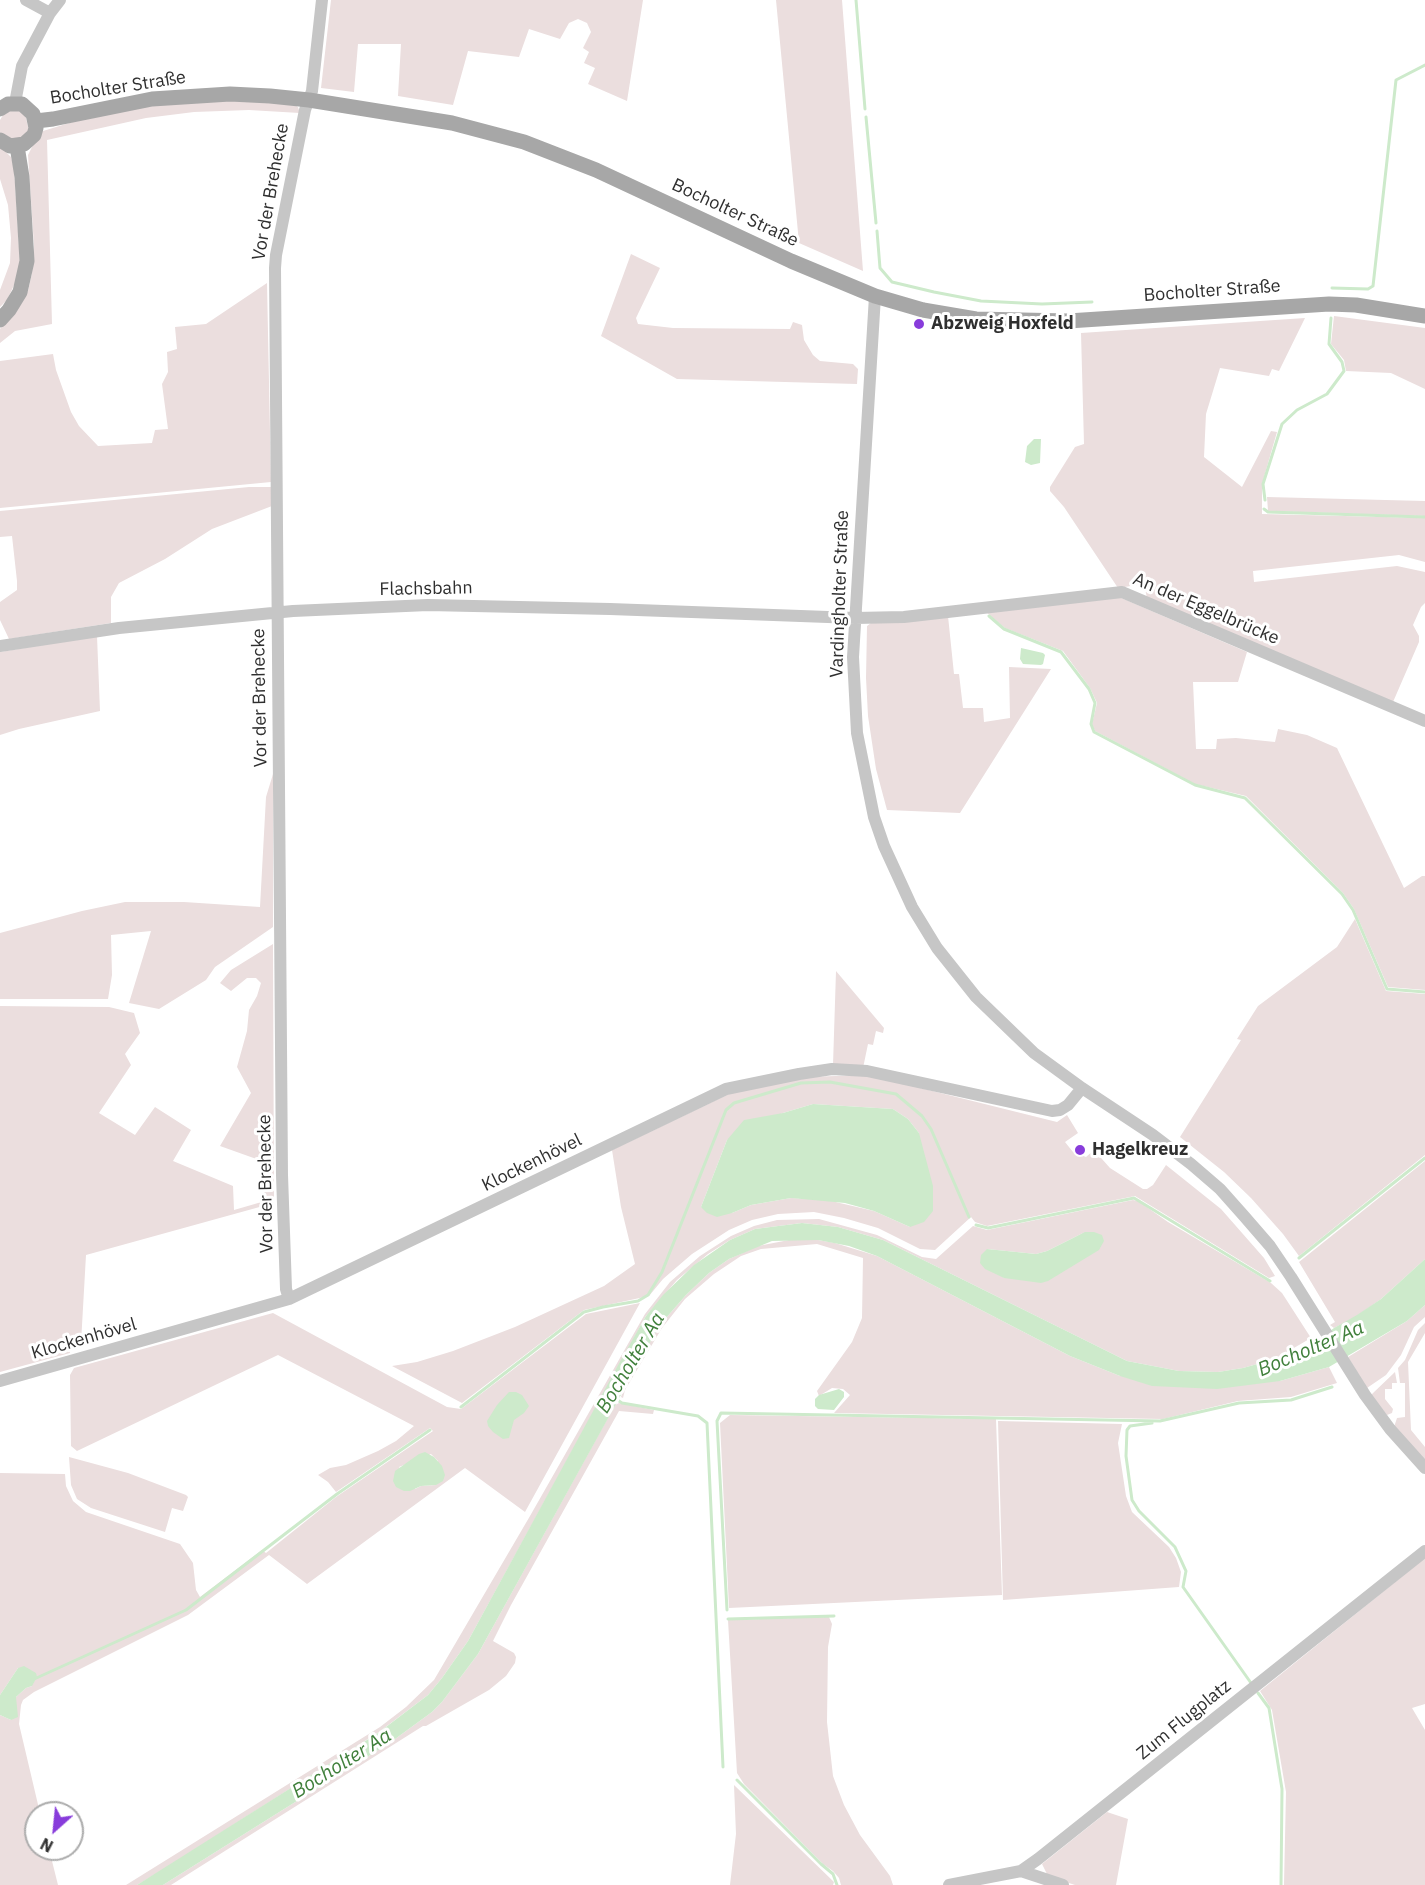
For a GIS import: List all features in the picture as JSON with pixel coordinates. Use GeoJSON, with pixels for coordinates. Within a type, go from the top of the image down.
{"type":"FeatureCollection","features":[{"type":"Feature","properties":{"kind":"main road","name":"Bocholter Straße"},"geometry":{"type":"LineString","coordinates":[[36,121],[152,99],[191,95],[248,94],[309,100],[452,123],[524,142],[596,170],[791,261],[875,296],[923,310],[976,319],[1068,321],[1329,303],[1425,316]]}},
{"type":"Feature","properties":{"kind":"main road"},"geometry":{"type":"LineString","coordinates":[[0,109],[15,103],[28,108],[36,121],[36,128],[30,140],[17,146],[10,146],[0,140]]}},
{"type":"Feature","properties":{"kind":"main road"},"geometry":{"type":"LineString","coordinates":[[0,320],[20,292],[27,261],[22,177],[17,146]]}},
{"type":"Feature","properties":{"kind":"street"},"geometry":{"type":"LineString","coordinates":[[27,0],[50,13]]}},
{"type":"Feature","properties":{"kind":"street"},"geometry":{"type":"LineString","coordinates":[[15,103],[22,66],[50,13],[60,0]]}},
{"type":"Feature","properties":{"kind":"street","name":"Vor der Brehecke"},"geometry":{"type":"LineString","coordinates":[[289,1299],[286,1289],[282,1175],[276,255],[305,110],[314,81],[322,0]]}},
{"type":"Feature","properties":{"kind":"street","name":"Vardingholter Straße"},"geometry":{"type":"LineString","coordinates":[[875,296],[853,657],[857,733],[874,816],[884,846],[912,907],[937,948],[976,997],[1034,1053],[1153,1135],[1220,1189],[1270,1246],[1344,1363],[1390,1430],[1425,1468]]}},
{"type":"Feature","properties":{"kind":"street","name":"An der Eggelbrücke"},"geometry":{"type":"LineString","coordinates":[[855,618],[904,617],[1122,592],[1425,721]]}},
{"type":"Feature","properties":{"kind":"street","name":"Flachsbahn"},"geometry":{"type":"LineString","coordinates":[[0,646],[119,628],[277,612],[428,605],[855,618]]}},
{"type":"Feature","properties":{"kind":"street","name":"Klockenhövel"},"geometry":{"type":"LineString","coordinates":[[0,1381],[289,1299],[726,1089],[832,1069],[867,1071],[1052,1112],[1068,1105],[1082,1088]]}},
{"type":"Feature","properties":{"kind":"street","name":"Zum Flugplatz"},"geometry":{"type":"LineString","coordinates":[[949,1885],[1022,1871],[1425,1551]]}},
{"type":"Feature","properties":{"kind":"street"},"geometry":{"type":"LineString","coordinates":[[1022,1871],[1063,1885]]}},
{"type":"Feature","properties":{"kind":"shaded area"},"geometry":{"type":"Polygon","coordinates":[[[331,0],[643,0],[627,101],[588,84],[595,68],[584,63],[589,52],[583,48],[591,32],[587,23],[578,19],[569,23],[560,39],[529,29],[519,57],[468,51],[453,105],[398,96],[401,44],[358,44],[354,92],[321,88],[331,0]]]}},
{"type":"Feature","properties":{"kind":"shaded area"},"geometry":{"type":"Polygon","coordinates":[[[776,0],[842,0],[863,271],[799,243],[776,0]]]}},
{"type":"Feature","properties":{"kind":"shaded area"},"geometry":{"type":"Polygon","coordinates":[[[228,100],[293,104],[298,107],[300,113],[249,110],[194,112],[146,118],[47,140],[52,324],[15,331],[0,343],[0,329],[28,291],[32,273],[34,246],[28,155],[38,135],[43,131],[79,120],[132,109],[179,102],[228,100]]]}},
{"type":"Feature","properties":{"kind":"shaded area"},"geometry":{"type":"Polygon","coordinates":[[[18,110],[25,114],[29,131],[19,141],[2,136],[0,132],[0,120],[3,115],[18,110]]]}},
{"type":"Feature","properties":{"kind":"shaded area"},"geometry":{"type":"Polygon","coordinates":[[[0,146],[11,157],[14,168],[20,263],[15,283],[7,300],[0,307],[0,290],[10,263],[11,238],[8,205],[0,179],[0,146]]]}},
{"type":"Feature","properties":{"kind":"shaded area"},"geometry":{"type":"Polygon","coordinates":[[[631,254],[660,268],[636,318],[638,324],[673,328],[790,329],[793,322],[802,325],[804,340],[813,355],[820,361],[853,364],[858,369],[857,384],[677,379],[601,336],[631,254]]]}},
{"type":"Feature","properties":{"kind":"shaded area"},"geometry":{"type":"Polygon","coordinates":[[[267,283],[271,482],[0,508],[0,361],[53,354],[56,370],[71,412],[79,426],[98,446],[152,443],[155,430],[168,429],[162,384],[168,372],[167,352],[177,349],[175,327],[206,324],[267,283]]]}},
{"type":"Feature","properties":{"kind":"shaded area"},"geometry":{"type":"Polygon","coordinates":[[[1334,316],[1425,328],[1425,389],[1391,373],[1346,371],[1344,360],[1331,344],[1334,316]]]}},
{"type":"Feature","properties":{"kind":"shaded area"},"geometry":{"type":"Polygon","coordinates":[[[1305,318],[1279,371],[1272,369],[1269,376],[1220,368],[1206,414],[1204,457],[1242,487],[1271,431],[1277,432],[1262,484],[1262,514],[1425,518],[1425,562],[1399,555],[1253,571],[1254,582],[1397,566],[1425,572],[1425,603],[1413,625],[1419,636],[1419,642],[1393,702],[1147,598],[1144,584],[1118,588],[1064,507],[1050,491],[1050,487],[1075,447],[1084,444],[1081,333],[1305,318]]]}},
{"type":"Feature","properties":{"kind":"shaded area"},"geometry":{"type":"Polygon","coordinates":[[[249,487],[271,487],[272,506],[212,529],[165,559],[119,583],[111,597],[111,623],[9,639],[0,620],[0,602],[17,590],[17,581],[12,536],[0,537],[0,511],[249,487]]]}},
{"type":"Feature","properties":{"kind":"shaded area"},"geometry":{"type":"Polygon","coordinates":[[[1267,497],[1425,501],[1425,516],[1268,511],[1267,497]]]}},
{"type":"Feature","properties":{"kind":"shaded area"},"geometry":{"type":"Polygon","coordinates":[[[1119,597],[1247,652],[1238,682],[1193,682],[1196,749],[1216,749],[1217,739],[1236,738],[1275,742],[1278,729],[1307,735],[1337,748],[1404,888],[1425,876],[1425,990],[1388,987],[1354,909],[1343,893],[1246,796],[1195,784],[1095,731],[1092,724],[1097,703],[1090,688],[1063,651],[1005,628],[986,612],[1119,597]]]}},
{"type":"Feature","properties":{"kind":"shaded area"},"geometry":{"type":"Polygon","coordinates":[[[948,616],[954,674],[959,674],[963,708],[983,708],[984,722],[1010,718],[1009,667],[1051,669],[960,813],[887,810],[876,769],[868,716],[867,626],[871,623],[948,616]]]}},
{"type":"Feature","properties":{"kind":"shaded area"},"geometry":{"type":"Polygon","coordinates":[[[97,636],[100,711],[0,735],[0,652],[97,636]]]}},
{"type":"Feature","properties":{"kind":"shaded area"},"geometry":{"type":"Polygon","coordinates":[[[273,774],[273,927],[215,967],[206,980],[159,1009],[129,1003],[151,931],[111,935],[112,975],[108,999],[0,999],[0,933],[125,902],[184,902],[260,907],[266,797],[273,774]]]}},
{"type":"Feature","properties":{"kind":"shaded area"},"geometry":{"type":"Polygon","coordinates":[[[1355,919],[1386,991],[1425,994],[1425,1155],[1299,1256],[1251,1198],[1224,1172],[1180,1137],[1241,1040],[1237,1039],[1258,1006],[1337,947],[1355,919]]]}},
{"type":"Feature","properties":{"kind":"shaded area"},"geometry":{"type":"Polygon","coordinates":[[[273,944],[274,1203],[86,1255],[81,1343],[69,1346],[70,1353],[0,1372],[0,1006],[109,1007],[134,1013],[140,1033],[125,1054],[131,1065],[99,1113],[135,1135],[155,1107],[191,1130],[173,1161],[233,1186],[234,1210],[265,1201],[262,1161],[220,1146],[251,1093],[237,1067],[247,1031],[249,1010],[261,983],[256,978],[247,978],[231,991],[220,983],[231,970],[273,944]]]}},
{"type":"Feature","properties":{"kind":"shaded area"},"geometry":{"type":"Polygon","coordinates":[[[836,971],[884,1028],[883,1033],[876,1031],[873,1045],[868,1044],[863,1068],[833,1065],[836,971]]]}},
{"type":"Feature","properties":{"kind":"shaded area"},"geometry":{"type":"Polygon","coordinates":[[[868,1075],[1057,1122],[1067,1115],[1078,1133],[1065,1142],[1073,1152],[1086,1157],[1094,1150],[1110,1168],[1143,1189],[1153,1185],[1166,1165],[1221,1209],[1264,1258],[1275,1276],[1269,1278],[1135,1196],[987,1226],[975,1222],[971,1217],[935,1250],[920,1249],[878,1228],[844,1218],[814,1212],[778,1214],[752,1220],[729,1230],[692,1254],[663,1279],[649,1296],[584,1310],[462,1403],[392,1366],[417,1362],[453,1351],[515,1327],[604,1286],[635,1264],[621,1207],[612,1150],[731,1093],[804,1077],[868,1075]],[[813,1104],[783,1113],[727,1140],[701,1207],[732,1213],[751,1205],[791,1198],[827,1200],[874,1211],[910,1227],[919,1133],[908,1119],[893,1109],[813,1104]]]}},
{"type":"Feature","properties":{"kind":"shaded area"},"geometry":{"type":"Polygon","coordinates":[[[1425,1161],[1425,1259],[1381,1299],[1357,1316],[1334,1328],[1330,1325],[1335,1322],[1299,1262],[1425,1161]]]}},
{"type":"Feature","properties":{"kind":"shaded area"},"geometry":{"type":"Polygon","coordinates":[[[1133,1200],[1138,1201],[1168,1222],[1271,1283],[1282,1293],[1311,1338],[1275,1359],[1243,1368],[1218,1372],[1179,1371],[1127,1361],[883,1240],[838,1227],[802,1223],[755,1229],[730,1240],[708,1254],[677,1280],[646,1316],[468,1641],[428,1695],[379,1732],[164,1869],[137,1885],[126,1885],[380,1727],[406,1707],[434,1680],[645,1314],[670,1282],[700,1256],[731,1236],[754,1226],[777,1220],[819,1219],[877,1235],[922,1257],[936,1259],[973,1226],[987,1230],[1133,1200]],[[1085,1232],[1036,1254],[987,1249],[1004,1278],[1085,1232]]]}},
{"type":"Feature","properties":{"kind":"shaded area"},"geometry":{"type":"Polygon","coordinates":[[[789,1240],[818,1240],[835,1243],[877,1256],[1070,1356],[1120,1376],[1280,1381],[1329,1367],[1337,1383],[1291,1397],[1238,1401],[1163,1419],[834,1413],[850,1395],[843,1389],[832,1388],[819,1396],[817,1391],[852,1342],[862,1318],[863,1258],[817,1244],[761,1249],[741,1256],[714,1274],[685,1299],[662,1328],[625,1390],[623,1398],[621,1397],[659,1326],[709,1273],[729,1259],[758,1246],[789,1240]]]}},
{"type":"Feature","properties":{"kind":"shaded area"},"geometry":{"type":"Polygon","coordinates":[[[640,1303],[525,1512],[465,1468],[307,1584],[269,1555],[188,1615],[34,1692],[23,1700],[19,1724],[37,1801],[24,1801],[24,1861],[52,1861],[58,1885],[0,1885],[0,1715],[11,1720],[16,1697],[32,1686],[18,1668],[0,1695],[0,1473],[65,1474],[66,1486],[73,1501],[86,1512],[180,1544],[193,1563],[196,1590],[200,1597],[262,1550],[266,1553],[336,1497],[433,1431],[430,1428],[336,1492],[318,1475],[330,1468],[346,1465],[378,1451],[396,1441],[414,1426],[278,1355],[77,1451],[71,1446],[70,1375],[74,1368],[273,1313],[447,1407],[461,1409],[586,1314],[640,1303]],[[431,1454],[399,1467],[415,1489],[421,1486],[436,1485],[438,1461],[431,1454]]]}},
{"type":"Feature","properties":{"kind":"shaded area"},"geometry":{"type":"Polygon","coordinates":[[[1425,1305],[1425,1317],[1414,1327],[1401,1355],[1386,1375],[1367,1388],[1348,1357],[1407,1321],[1425,1305]]]}},
{"type":"Feature","properties":{"kind":"shaded area"},"geometry":{"type":"Polygon","coordinates":[[[1425,1323],[1425,1333],[1408,1362],[1411,1430],[1425,1447],[1425,1462],[1394,1427],[1397,1418],[1405,1417],[1405,1383],[1400,1383],[1398,1368],[1405,1360],[1418,1330],[1425,1323]]]}},
{"type":"Feature","properties":{"kind":"shaded area"},"geometry":{"type":"Polygon","coordinates":[[[1395,1372],[1397,1383],[1392,1383],[1392,1389],[1385,1389],[1385,1399],[1393,1409],[1392,1413],[1387,1415],[1371,1397],[1395,1372]]]}},
{"type":"Feature","properties":{"kind":"shaded area"},"geometry":{"type":"Polygon","coordinates":[[[619,1403],[654,1410],[653,1414],[619,1411],[493,1641],[514,1653],[516,1657],[515,1663],[506,1676],[489,1690],[423,1726],[171,1885],[163,1885],[391,1742],[442,1702],[478,1654],[615,1405],[619,1403]]]}},
{"type":"Feature","properties":{"kind":"shaded area"},"geometry":{"type":"Polygon","coordinates":[[[730,1415],[996,1419],[1002,1595],[729,1608],[720,1423],[730,1415]]]}},
{"type":"Feature","properties":{"kind":"shaded area"},"geometry":{"type":"Polygon","coordinates":[[[998,1421],[1122,1424],[1118,1443],[1126,1496],[1132,1512],[1169,1547],[1176,1558],[1181,1572],[1179,1587],[1003,1600],[998,1421]]]}},
{"type":"Feature","properties":{"kind":"shaded area"},"geometry":{"type":"Polygon","coordinates":[[[69,1457],[128,1473],[186,1495],[188,1497],[183,1511],[172,1508],[165,1532],[91,1508],[77,1499],[71,1485],[69,1457]]]}},
{"type":"Feature","properties":{"kind":"shaded area"},"geometry":{"type":"Polygon","coordinates":[[[1425,1558],[1425,1704],[1412,1708],[1425,1730],[1425,1885],[1284,1885],[1286,1792],[1272,1710],[1260,1691],[1425,1558]]]}},
{"type":"Feature","properties":{"kind":"shaded area"},"geometry":{"type":"Polygon","coordinates":[[[829,1617],[832,1624],[828,1647],[827,1722],[833,1776],[844,1805],[860,1835],[890,1876],[893,1885],[841,1885],[833,1871],[823,1864],[744,1784],[737,1773],[728,1620],[829,1617]]]}},
{"type":"Feature","properties":{"kind":"shaded area"},"geometry":{"type":"Polygon","coordinates":[[[734,1785],[834,1882],[833,1885],[730,1885],[736,1834],[734,1785]]]}},
{"type":"Feature","properties":{"kind":"shaded area"},"geometry":{"type":"Polygon","coordinates":[[[1107,1812],[1128,1819],[1116,1885],[1075,1885],[1048,1876],[1042,1864],[1107,1812]]]}},
{"type":"Feature","properties":{"kind":"water"},"geometry":{"type":"Polygon","coordinates":[[[1034,439],[1041,439],[1040,463],[1031,465],[1025,462],[1027,446],[1034,439]]]}},
{"type":"Feature","properties":{"kind":"water"},"geometry":{"type":"Polygon","coordinates":[[[1021,648],[1043,653],[1045,655],[1043,664],[1023,664],[1020,659],[1021,648]]]}},
{"type":"Feature","properties":{"kind":"water"},"geometry":{"type":"Polygon","coordinates":[[[813,1104],[893,1109],[908,1119],[919,1133],[933,1186],[933,1211],[924,1222],[910,1227],[874,1211],[845,1203],[791,1198],[751,1205],[717,1217],[707,1213],[701,1207],[727,1140],[744,1120],[783,1113],[813,1104]]]}},
{"type":"Feature","properties":{"kind":"water","name":"Bocholter Aa"},"geometry":{"type":"Polygon","coordinates":[[[802,1223],[838,1227],[883,1240],[1127,1361],[1179,1371],[1218,1372],[1243,1368],[1311,1345],[1381,1299],[1425,1259],[1425,1305],[1407,1321],[1329,1367],[1280,1381],[1217,1389],[1152,1386],[1070,1356],[877,1256],[849,1246],[818,1240],[772,1241],[729,1259],[709,1273],[686,1295],[659,1326],[478,1654],[442,1702],[391,1742],[163,1885],[137,1885],[378,1733],[428,1695],[468,1641],[646,1316],[663,1295],[694,1265],[730,1240],[755,1229],[802,1223]]]}},
{"type":"Feature","properties":{"kind":"water"},"geometry":{"type":"Polygon","coordinates":[[[1085,1232],[1102,1235],[1104,1241],[1099,1250],[1048,1281],[1041,1283],[1004,1278],[985,1269],[980,1263],[981,1255],[987,1249],[1036,1254],[1085,1232]]]}},
{"type":"Feature","properties":{"kind":"water"},"geometry":{"type":"Polygon","coordinates":[[[839,1389],[844,1392],[844,1397],[834,1410],[818,1409],[815,1406],[815,1399],[819,1395],[839,1389]]]}},
{"type":"Feature","properties":{"kind":"water"},"geometry":{"type":"Polygon","coordinates":[[[509,1392],[522,1395],[529,1406],[514,1420],[509,1438],[503,1439],[493,1432],[487,1421],[509,1392]]]}},
{"type":"Feature","properties":{"kind":"water"},"geometry":{"type":"Polygon","coordinates":[[[425,1452],[434,1457],[442,1466],[445,1475],[443,1481],[410,1491],[396,1487],[393,1481],[395,1471],[425,1452]]]}},
{"type":"Feature","properties":{"kind":"water"},"geometry":{"type":"Polygon","coordinates":[[[24,1666],[36,1673],[37,1677],[32,1686],[16,1697],[18,1717],[11,1720],[0,1715],[0,1695],[18,1668],[24,1666]]]}},
{"type":"Feature","properties":{"kind":"waterway"},"geometry":{"type":"LineString","coordinates":[[856,0],[865,109]]}},
{"type":"Feature","properties":{"kind":"waterway"},"geometry":{"type":"LineString","coordinates":[[1332,288],[1368,289],[1373,286],[1396,80],[1425,65]]}},
{"type":"Feature","properties":{"kind":"waterway"},"geometry":{"type":"LineString","coordinates":[[866,117],[876,223]]}},
{"type":"Feature","properties":{"kind":"waterway"},"geometry":{"type":"LineString","coordinates":[[877,231],[880,268],[892,282],[981,301],[1042,304],[1092,302]]}},
{"type":"Feature","properties":{"kind":"waterway"},"geometry":{"type":"LineString","coordinates":[[1265,500],[1263,484],[1282,424],[1297,410],[1327,394],[1344,371],[1342,362],[1329,344],[1331,318]]}},
{"type":"Feature","properties":{"kind":"waterway"},"geometry":{"type":"LineString","coordinates":[[1264,509],[1268,512],[1425,517]]}},
{"type":"Feature","properties":{"kind":"waterway"},"geometry":{"type":"LineString","coordinates":[[989,616],[1004,629],[1061,652],[1089,689],[1095,703],[1091,724],[1094,732],[1195,785],[1245,798],[1342,894],[1353,910],[1387,989],[1425,992]]}},
{"type":"Feature","properties":{"kind":"waterway"},"geometry":{"type":"LineString","coordinates":[[461,1407],[584,1312],[638,1301],[648,1295],[662,1272],[726,1110],[734,1103],[801,1083],[830,1082],[896,1094],[922,1116],[931,1129],[969,1217]]}},
{"type":"Feature","properties":{"kind":"waterway"},"geometry":{"type":"LineString","coordinates":[[1299,1258],[1425,1158]]}},
{"type":"Feature","properties":{"kind":"waterway"},"geometry":{"type":"LineString","coordinates":[[976,1225],[988,1228],[1134,1198],[1270,1281]]}},
{"type":"Feature","properties":{"kind":"waterway"},"geometry":{"type":"LineString","coordinates":[[727,1610],[717,1421],[721,1413],[1160,1421],[1239,1403],[1291,1400],[1332,1387]]}},
{"type":"Feature","properties":{"kind":"waterway","name":"Bocholter Aa"},"geometry":{"type":"LineString","coordinates":[[616,1399],[622,1403],[698,1416],[707,1423],[723,1767]]}},
{"type":"Feature","properties":{"kind":"waterway"},"geometry":{"type":"LineString","coordinates":[[1152,1423],[1130,1426],[1127,1430],[1126,1456],[1132,1500],[1139,1511],[1175,1547],[1186,1571],[1183,1587],[1251,1683]]}},
{"type":"Feature","properties":{"kind":"waterway"},"geometry":{"type":"LineString","coordinates":[[32,1680],[186,1610],[337,1494],[430,1430]]}},
{"type":"Feature","properties":{"kind":"waterway"},"geometry":{"type":"LineString","coordinates":[[728,1619],[834,1616]]}},
{"type":"Feature","properties":{"kind":"waterway"},"geometry":{"type":"LineString","coordinates":[[1258,1693],[1269,1708],[1282,1789],[1281,1885]]}},
{"type":"Feature","properties":{"kind":"waterway"},"geometry":{"type":"LineString","coordinates":[[737,1780],[833,1874],[837,1885]]}},
{"type":"Feature","properties":{"kind":"place","name":"Abzweig Hoxfeld"},"geometry":{"type":"Point","coordinates":[919,324]}},
{"type":"Feature","properties":{"kind":"place","name":"Hagelkreuz"},"geometry":{"type":"Point","coordinates":[1080,1150]}}]}
